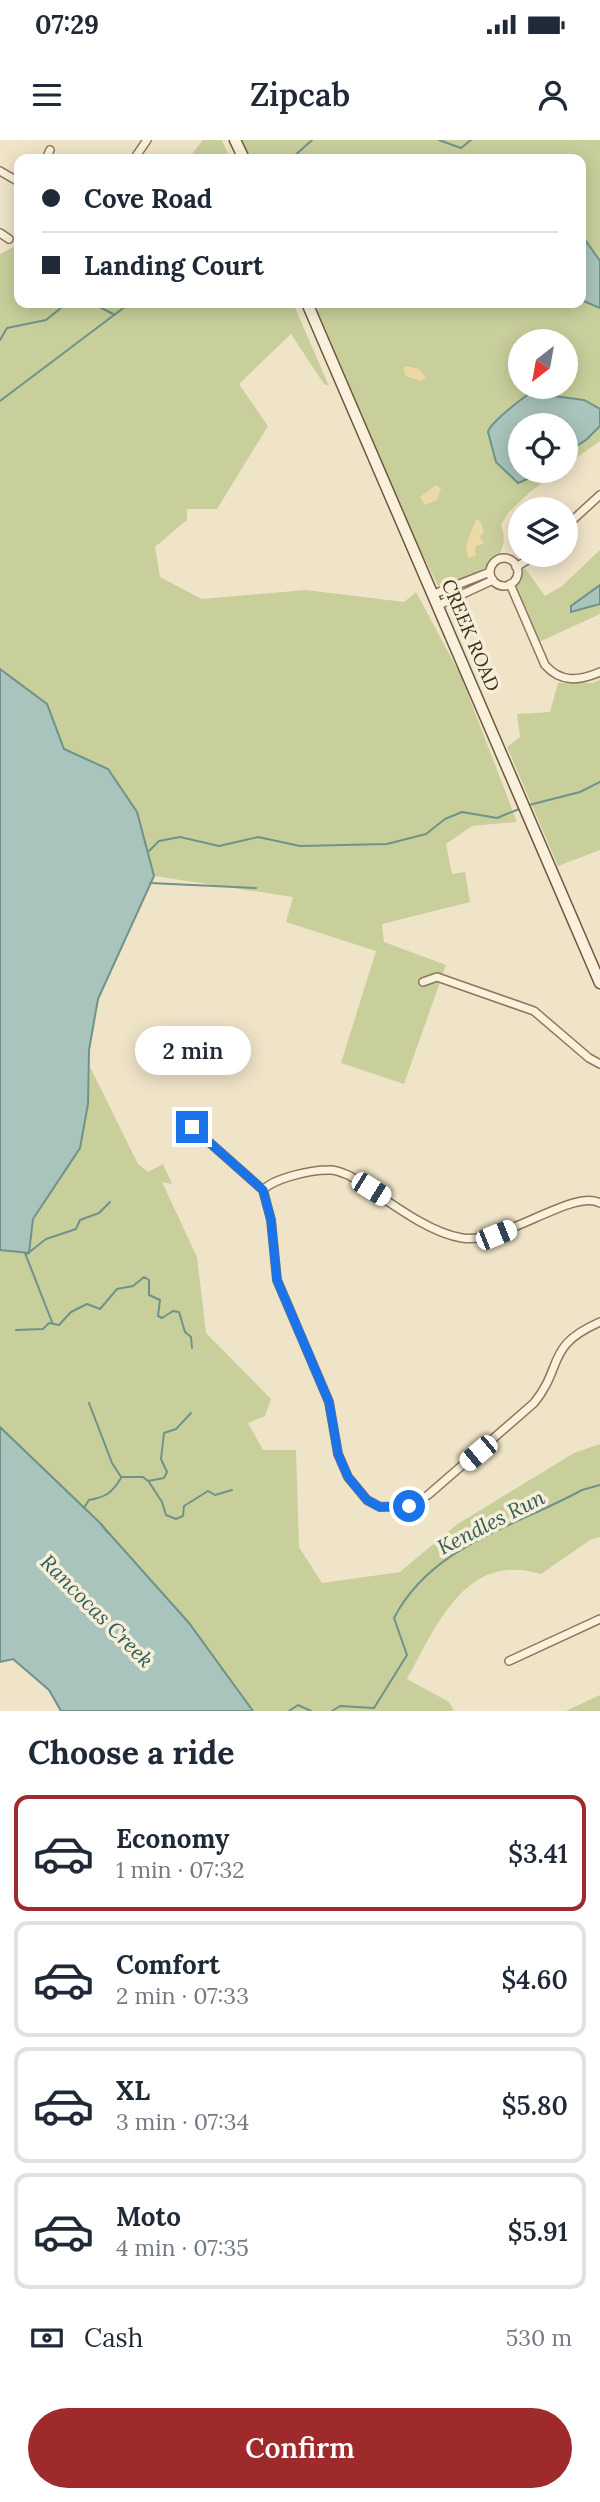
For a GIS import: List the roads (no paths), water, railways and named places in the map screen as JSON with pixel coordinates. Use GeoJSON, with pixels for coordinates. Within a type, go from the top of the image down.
{"type":"FeatureCollection","features":[{"type":"Feature","properties":{"kind":"main road","name":"CREEK ROAD"},"geometry":{"type":"LineString","coordinates":[[309,308],[435,594],[600,983]]}},
{"type":"Feature","properties":{"kind":"street"},"geometry":{"type":"LineString","coordinates":[[48,154],[50,150]]}},
{"type":"Feature","properties":{"kind":"street"},"geometry":{"type":"LineString","coordinates":[[0,233],[9,239]]}},
{"type":"Feature","properties":{"kind":"street"},"geometry":{"type":"LineString","coordinates":[[578,515],[600,495]]}},
{"type":"Feature","properties":{"kind":"street"},"geometry":{"type":"LineString","coordinates":[[492,576],[493,563],[501,558],[508,559]]}},
{"type":"Feature","properties":{"kind":"street"},"geometry":{"type":"LineString","coordinates":[[492,576],[502,585],[510,584],[516,578],[516,567]]}},
{"type":"Feature","properties":{"kind":"street"},"geometry":{"type":"LineString","coordinates":[[435,594],[492,576]]}},
{"type":"Feature","properties":{"kind":"street"},"geometry":{"type":"LineString","coordinates":[[439,605],[492,576]]}},
{"type":"Feature","properties":{"kind":"street"},"geometry":{"type":"LineString","coordinates":[[510,584],[545,665],[552,673],[568,680],[586,678],[600,672]]}},
{"type":"Feature","properties":{"kind":"street"},"geometry":{"type":"LineString","coordinates":[[423,982],[437,977],[524,1006],[600,1064]]}},
{"type":"Feature","properties":{"kind":"street"},"geometry":{"type":"LineString","coordinates":[[192,1127],[263,1190],[271,1220],[277,1280],[329,1402],[338,1454],[356,1490],[380,1507],[409,1506],[428,1495],[534,1404],[544,1389],[558,1351],[570,1338],[600,1322]]}},
{"type":"Feature","properties":{"kind":"street"},"geometry":{"type":"LineString","coordinates":[[263,1190],[279,1181],[319,1170],[335,1170],[350,1176],[440,1232],[464,1238],[496,1235],[577,1201],[593,1199],[600,1203]]}},
{"type":"Feature","properties":{"kind":"street"},"geometry":{"type":"LineString","coordinates":[[509,1661],[600,1619]]}},
{"type":"Feature","properties":{"kind":"water"},"geometry":{"type":"Polygon","coordinates":[[[586,241],[600,261],[600,308],[586,302],[586,241]]]}},
{"type":"Feature","properties":{"kind":"water"},"geometry":{"type":"Polygon","coordinates":[[[522,399],[584,400],[600,409],[600,426],[578,445],[578,413],[508,413],[508,473],[496,462],[488,432],[522,399]]]}},
{"type":"Feature","properties":{"kind":"water"},"geometry":{"type":"Polygon","coordinates":[[[600,585],[600,604],[571,612],[571,606],[600,585]]]}},
{"type":"Feature","properties":{"kind":"water"},"geometry":{"type":"Polygon","coordinates":[[[0,669],[47,704],[64,749],[108,769],[137,812],[154,876],[98,999],[89,1050],[88,1104],[80,1148],[33,1219],[29,1253],[0,1250],[0,669]]]}},
{"type":"Feature","properties":{"kind":"water","name":"Rancocas Creek"},"geometry":{"type":"Polygon","coordinates":[[[0,1427],[99,1522],[189,1623],[253,1711],[61,1711],[49,1690],[13,1659],[0,1662],[0,1427]]]}},
{"type":"Feature","properties":{"kind":"waterway"},"geometry":{"type":"LineString","coordinates":[[297,154],[312,140]]}},
{"type":"Feature","properties":{"kind":"waterway"},"geometry":{"type":"LineString","coordinates":[[439,140],[461,148],[471,140]]}},
{"type":"Feature","properties":{"kind":"waterway"},"geometry":{"type":"LineString","coordinates":[[0,340],[7,328],[46,320],[61,308]]}},
{"type":"Feature","properties":{"kind":"waterway"},"geometry":{"type":"LineString","coordinates":[[102,308],[113,314]]}},
{"type":"Feature","properties":{"kind":"waterway"},"geometry":{"type":"LineString","coordinates":[[0,401],[123,308]]}},
{"type":"Feature","properties":{"kind":"waterway"},"geometry":{"type":"LineString","coordinates":[[529,805],[580,792],[600,782]]}},
{"type":"Feature","properties":{"kind":"waterway"},"geometry":{"type":"LineString","coordinates":[[149,851],[159,841],[180,837],[219,846],[258,837],[300,846],[387,844],[426,834],[445,819],[462,812],[497,818],[519,809]]}},
{"type":"Feature","properties":{"kind":"waterway"},"geometry":{"type":"LineString","coordinates":[[150,883],[256,888]]}},
{"type":"Feature","properties":{"kind":"waterway"},"geometry":{"type":"LineString","coordinates":[[27,1254],[46,1239],[76,1229],[80,1220],[99,1213],[110,1202]]}},
{"type":"Feature","properties":{"kind":"waterway"},"geometry":{"type":"LineString","coordinates":[[25,1253],[52,1322]]}},
{"type":"Feature","properties":{"kind":"waterway"},"geometry":{"type":"LineString","coordinates":[[16,1330],[43,1329],[49,1323],[59,1325],[71,1312],[87,1304],[100,1309],[117,1289],[133,1286],[144,1277],[149,1280],[149,1295],[160,1300],[158,1316],[162,1318],[173,1311],[179,1312],[185,1332],[191,1337],[192,1348]]}},
{"type":"Feature","properties":{"kind":"waterway"},"geometry":{"type":"LineString","coordinates":[[89,1403],[112,1463],[121,1477]]}},
{"type":"Feature","properties":{"kind":"waterway"},"geometry":{"type":"LineString","coordinates":[[122,1477],[143,1477],[148,1481],[164,1478],[167,1472],[161,1459],[164,1433],[176,1429],[191,1413]]}},
{"type":"Feature","properties":{"kind":"waterway"},"geometry":{"type":"LineString","coordinates":[[84,1508],[89,1500],[111,1491],[121,1478]]}},
{"type":"Feature","properties":{"kind":"waterway"},"geometry":{"type":"LineString","coordinates":[[149,1482],[162,1502],[166,1515],[176,1519],[183,1516],[184,1506],[208,1491],[215,1495],[232,1490]]}},
{"type":"Feature","properties":{"kind":"waterway","name":"Kendles Run"},"geometry":{"type":"LineString","coordinates":[[332,1711],[340,1706],[374,1708],[407,1655],[394,1618],[410,1593],[430,1572],[477,1540],[582,1490],[600,1485]]}},
{"type":"Feature","properties":{"kind":"waterway"},"geometry":{"type":"LineString","coordinates":[[101,1524],[108,1533]]}},
{"type":"Feature","properties":{"kind":"waterway","name":"Kendles Run"},"geometry":{"type":"LineString","coordinates":[[289,1711],[298,1705],[311,1711]]}}]}
